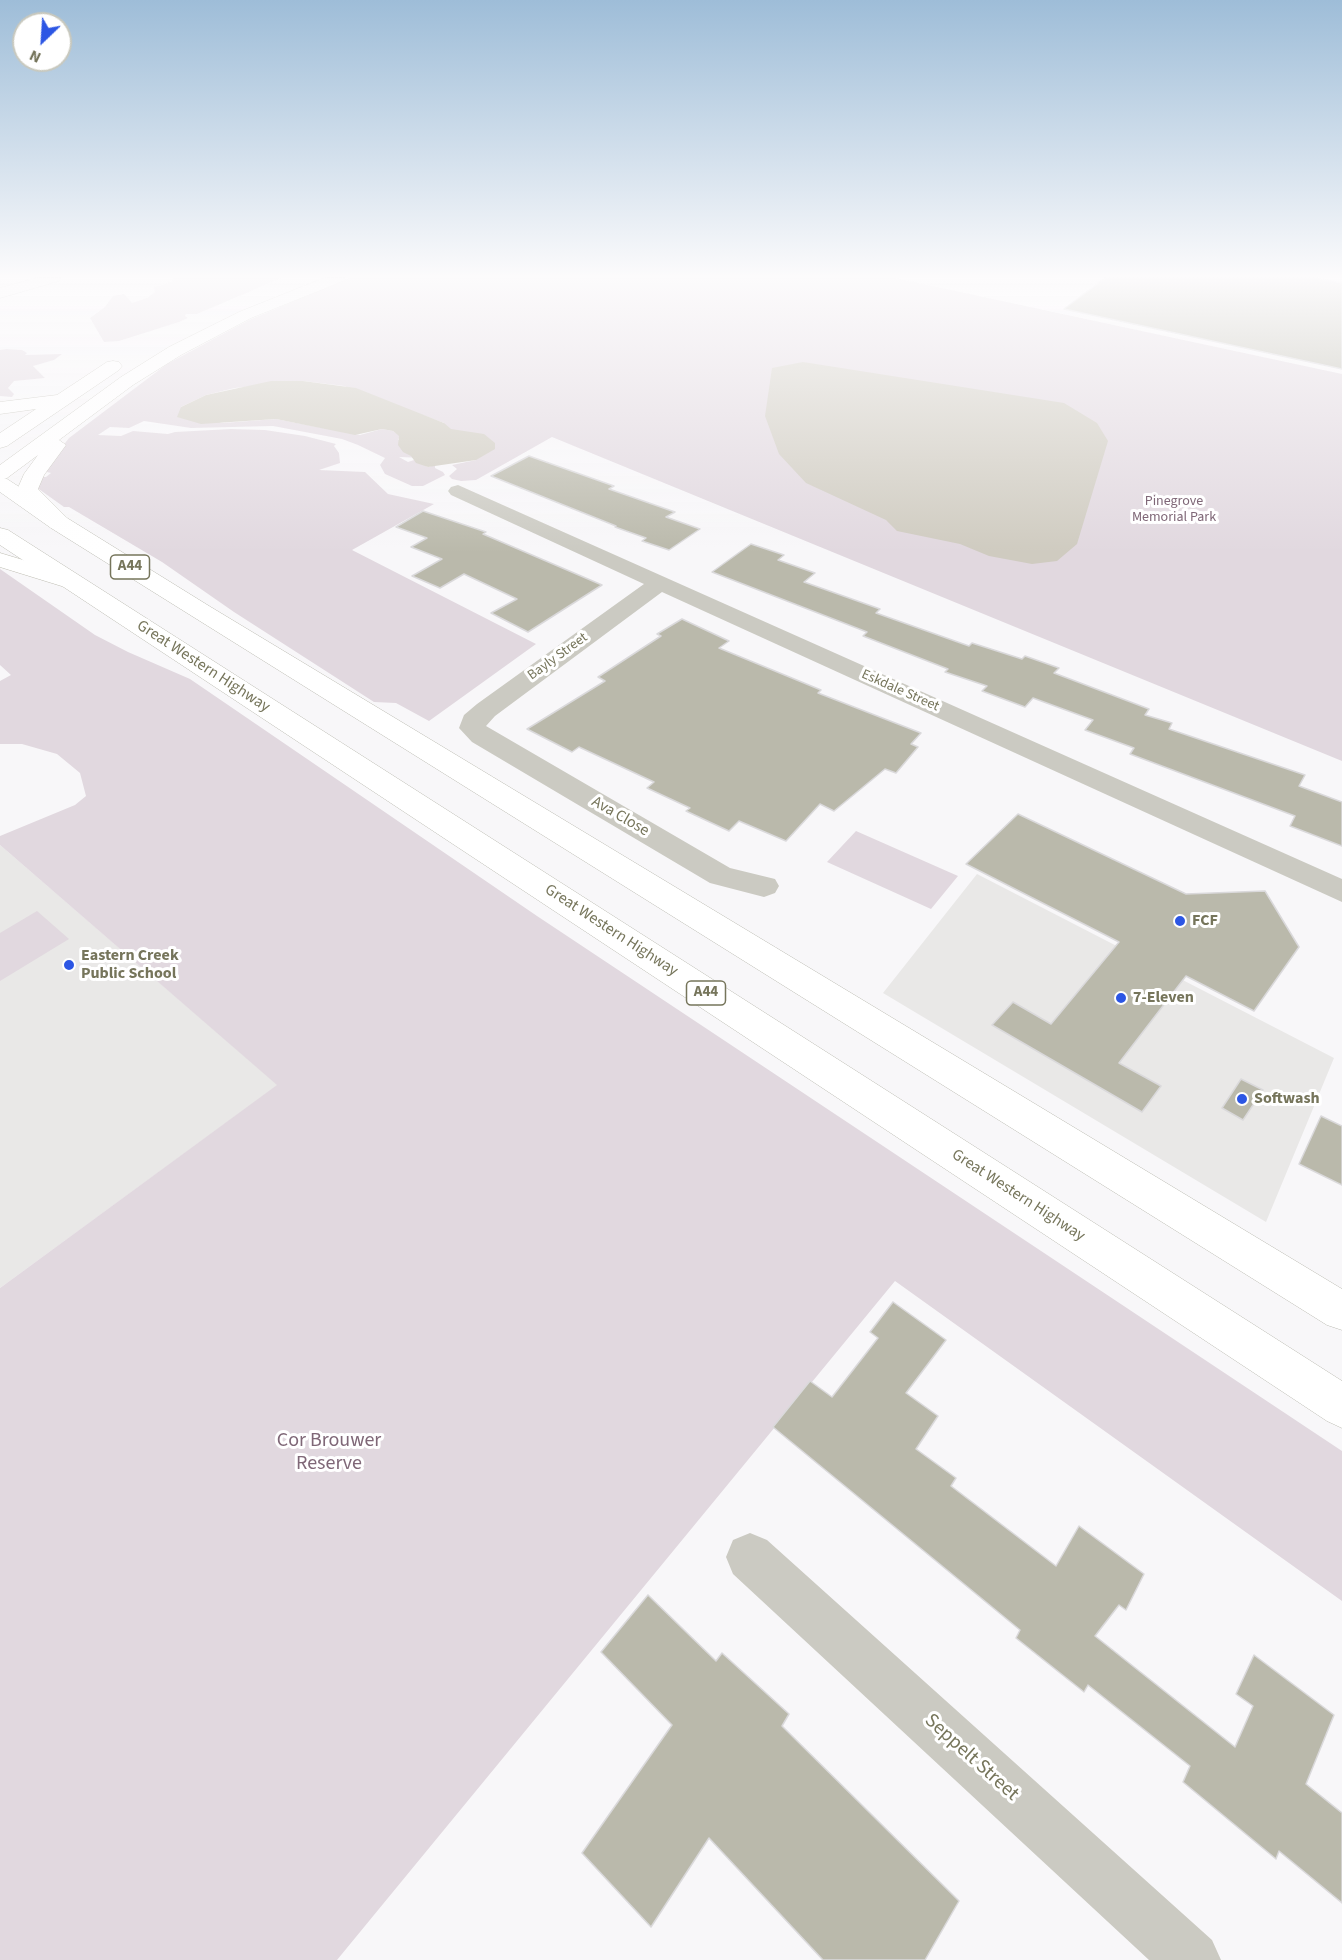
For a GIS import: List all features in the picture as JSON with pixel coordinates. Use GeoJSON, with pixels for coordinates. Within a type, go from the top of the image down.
{"type":"FeatureCollection","features":[{"type":"Feature","properties":{"kind":"main road"},"geometry":{"type":"LineString","coordinates":[[0,442],[110,369]]}},
{"type":"Feature","properties":{"kind":"main road"},"geometry":{"type":"LineString","coordinates":[[0,474],[127,381],[147,369]]}},
{"type":"Feature","properties":{"kind":"main road"},"geometry":{"type":"LineString","coordinates":[[0,408],[30,405],[71,394]]}},
{"type":"Feature","properties":{"kind":"main road"},"geometry":{"type":"LineString","coordinates":[[59,523],[30,495],[27,487],[46,457],[85,412]]}},
{"type":"Feature","properties":{"kind":"main road","name":"A44"},"geometry":{"type":"LineString","coordinates":[[0,483],[59,523],[1342,1311]]}},
{"type":"Feature","properties":{"kind":"main road","name":"Great Western Highway"},"geometry":{"type":"LineString","coordinates":[[0,535],[1342,1406]]}},
{"type":"Feature","properties":{"kind":"main road"},"geometry":{"type":"LineString","coordinates":[[0,560],[68,581]]}},
{"type":"Feature","properties":{"kind":"street","name":"Eskdale Street"},"geometry":{"type":"LineString","coordinates":[[458,491],[1342,891]]}},
{"type":"Feature","properties":{"kind":"street","name":"Bayly Street"},"geometry":{"type":"LineString","coordinates":[[481,736],[472,728],[473,720],[660,583]]}},
{"type":"Feature","properties":{"kind":"street","name":"Ava Close"},"geometry":{"type":"LineString","coordinates":[[481,736],[721,876],[764,886]]}},
{"type":"Feature","properties":{"kind":"street","name":"Seppelt Street"},"geometry":{"type":"LineString","coordinates":[[750,1557],[1192,1960]]}},
{"type":"Feature","properties":{"kind":"shaded area"},"geometry":{"type":"Polygon","coordinates":[[[772,369],[851,369],[1064,403],[1097,423],[1108,441],[1077,544],[1057,561],[1032,564],[989,556],[960,544],[897,531],[886,520],[806,483],[779,454],[765,416],[772,369]]]}},
{"type":"Feature","properties":{"kind":"shaded area"},"geometry":{"type":"Polygon","coordinates":[[[271,381],[303,381],[356,388],[444,423],[451,429],[484,434],[495,443],[495,449],[476,460],[428,467],[416,463],[411,456],[403,452],[398,445],[399,436],[393,431],[382,429],[355,435],[276,419],[201,424],[177,417],[181,407],[206,395],[271,381]]]}},
{"type":"Feature","properties":{"kind":"shaded area","name":"Eastern Creek Public School"},"geometry":{"type":"Polygon","coordinates":[[[0,845],[278,1085],[0,1288],[0,845]]]}},
{"type":"Feature","properties":{"kind":"shaded area"},"geometry":{"type":"Polygon","coordinates":[[[977,874],[1334,1058],[1266,1222],[883,993],[977,874]]]}},
{"type":"Feature","properties":{"kind":"green space"},"geometry":{"type":"Polygon","coordinates":[[[0,369],[36,369],[45,378],[14,381],[8,388],[14,394],[12,397],[0,396],[0,369]]]}},
{"type":"Feature","properties":{"kind":"green space","name":"Pinegrove Memorial Park"},"geometry":{"type":"Polygon","coordinates":[[[160,369],[1321,369],[1342,374],[1342,761],[552,437],[476,480],[461,481],[449,476],[457,469],[452,465],[476,460],[399,457],[408,462],[414,460],[428,467],[435,465],[435,468],[445,475],[423,486],[412,486],[385,474],[380,465],[385,458],[358,445],[342,439],[273,426],[191,428],[144,421],[129,428],[110,427],[98,435],[121,436],[133,431],[168,434],[231,429],[265,430],[305,436],[336,444],[334,446],[339,453],[340,463],[319,470],[365,472],[388,494],[434,504],[352,550],[536,644],[429,721],[396,703],[374,702],[234,612],[162,562],[69,507],[64,507],[36,487],[39,477],[46,477],[51,473],[43,471],[69,438],[160,369]],[[303,381],[235,388],[206,395],[181,407],[222,423],[276,419],[360,435],[382,429],[393,431],[400,436],[398,440],[444,423],[344,386],[303,381]]]}},
{"type":"Feature","properties":{"kind":"green space","name":"Cor Brouwer Reserve"},"geometry":{"type":"Polygon","coordinates":[[[0,569],[95,635],[190,679],[537,916],[1342,1451],[1342,1601],[895,1281],[337,1960],[0,1960],[0,1288],[277,1085],[0,845],[0,836],[75,805],[86,796],[80,773],[57,754],[22,744],[0,744],[0,681],[11,675],[0,665],[0,569]]]}},
{"type":"Feature","properties":{"kind":"green space"},"geometry":{"type":"Polygon","coordinates":[[[856,831],[958,876],[931,909],[827,862],[856,831]]]}},
{"type":"Feature","properties":{"kind":"green space"},"geometry":{"type":"Polygon","coordinates":[[[37,911],[69,939],[0,981],[0,933],[37,911]]]}},
{"type":"Feature","properties":{"kind":"building"},"geometry":{"type":"Polygon","coordinates":[[[529,456],[614,486],[609,489],[675,512],[666,517],[700,529],[669,550],[642,541],[646,538],[491,476],[529,456]]]}},
{"type":"Feature","properties":{"kind":"building"},"geometry":{"type":"Polygon","coordinates":[[[423,511],[486,532],[483,534],[602,585],[528,632],[491,613],[517,599],[464,574],[440,588],[412,576],[442,559],[411,547],[427,538],[396,527],[423,511]]]}},
{"type":"Feature","properties":{"kind":"building"},"geometry":{"type":"Polygon","coordinates":[[[751,544],[784,555],[778,560],[815,573],[804,582],[880,609],[876,613],[969,646],[972,643],[1022,659],[1025,656],[1059,668],[1054,673],[1149,709],[1145,715],[1172,723],[1169,729],[1305,775],[1299,786],[1342,802],[1342,846],[1290,826],[1295,816],[1130,754],[1134,748],[1085,730],[1093,720],[1033,698],[1025,707],[982,691],[987,686],[945,672],[948,669],[863,636],[867,632],[712,572],[751,544]]]}},
{"type":"Feature","properties":{"kind":"building"},"geometry":{"type":"Polygon","coordinates":[[[682,619],[729,641],[719,648],[821,690],[818,693],[921,733],[911,744],[918,747],[896,773],[885,769],[834,811],[820,804],[786,841],[739,821],[729,831],[686,811],[690,808],[647,788],[654,782],[579,747],[572,752],[527,729],[605,681],[598,677],[661,636],[657,634],[682,619]]]}},
{"type":"Feature","properties":{"kind":"building","name":"FCF"},"geometry":{"type":"Polygon","coordinates":[[[1018,814],[1186,894],[1265,891],[1299,947],[1254,1011],[1186,976],[1119,1063],[1161,1086],[1142,1112],[992,1025],[1013,1002],[1051,1024],[1119,942],[966,864],[1018,814]]]}},
{"type":"Feature","properties":{"kind":"building","name":"Softwash"},"geometry":{"type":"Polygon","coordinates":[[[1241,1079],[1263,1090],[1243,1120],[1222,1108],[1241,1079]]]}},
{"type":"Feature","properties":{"kind":"building"},"geometry":{"type":"Polygon","coordinates":[[[1321,1116],[1342,1126],[1342,1185],[1299,1164],[1321,1116]]]}},
{"type":"Feature","properties":{"kind":"building"},"geometry":{"type":"Polygon","coordinates":[[[893,1302],[946,1340],[906,1393],[938,1416],[916,1449],[956,1478],[951,1486],[1056,1566],[1079,1526],[1144,1574],[1126,1610],[1119,1605],[1095,1636],[1235,1747],[1253,1706],[1236,1694],[1254,1655],[1334,1715],[1306,1784],[1342,1813],[1342,1903],[1279,1851],[1276,1859],[1183,1782],[1190,1766],[1088,1685],[1084,1692],[1016,1638],[1020,1630],[773,1427],[810,1381],[832,1397],[878,1338],[870,1332],[893,1302]]]}},
{"type":"Feature","properties":{"kind":"building"},"geometry":{"type":"Polygon","coordinates":[[[648,1595],[716,1661],[722,1653],[789,1714],[782,1726],[959,1901],[925,1960],[823,1960],[709,1838],[651,1927],[582,1853],[672,1725],[601,1652],[648,1595]]]}},
{"type":"Feature","properties":{"kind":"place","name":"FCF"},"geometry":{"type":"Point","coordinates":[1180,921]}},
{"type":"Feature","properties":{"kind":"place","name":"Eastern Creek Public School"},"geometry":{"type":"Point","coordinates":[69,965]}},
{"type":"Feature","properties":{"kind":"place","name":"7-Eleven"},"geometry":{"type":"Point","coordinates":[1121,998]}},
{"type":"Feature","properties":{"kind":"place","name":"Softwash"},"geometry":{"type":"Point","coordinates":[1242,1099]}}]}
